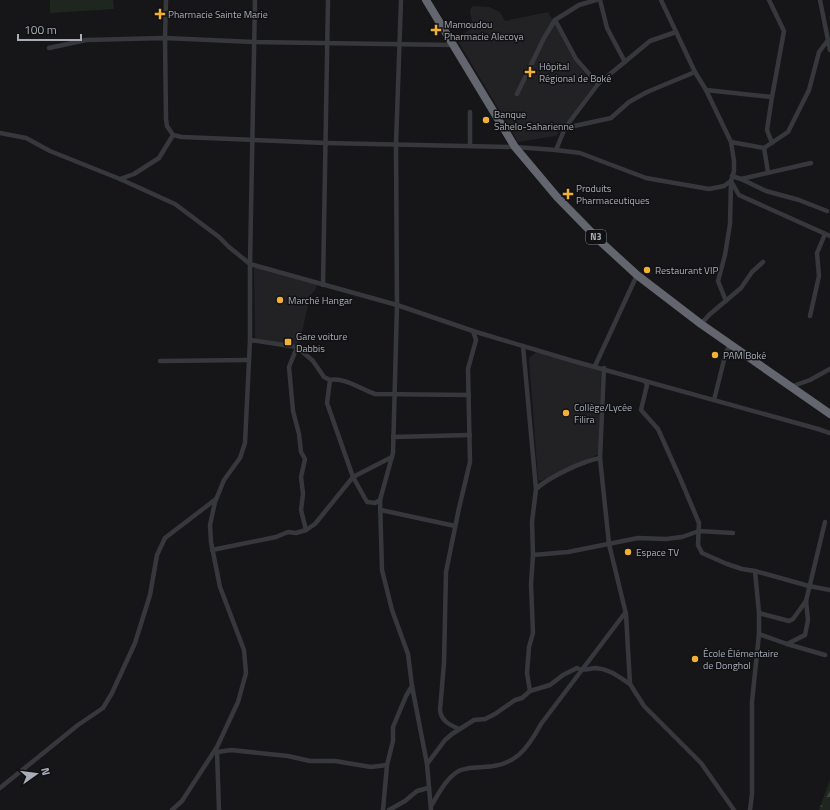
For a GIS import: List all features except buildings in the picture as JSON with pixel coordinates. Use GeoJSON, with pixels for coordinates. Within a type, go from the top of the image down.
{"type":"FeatureCollection","features":[{"type":"Feature","properties":{"kind":"highway","name":"N3"},"geometry":{"type":"LineString","coordinates":[[426,0],[515,147],[557,197],[615,256],[637,275],[730,345],[793,386],[830,414]]}},
{"type":"Feature","properties":{"kind":"street"},"geometry":{"type":"LineString","coordinates":[[166,0],[166,118],[167,126],[173,135],[182,137],[326,143],[515,147],[556,150],[580,153],[646,178],[709,189],[724,186],[732,178]]}},
{"type":"Feature","properties":{"kind":"street"},"geometry":{"type":"LineString","coordinates":[[172,810],[182,801],[217,749],[238,702],[246,673],[244,650],[220,587],[212,550],[210,525],[217,498],[224,480],[240,458],[245,443],[250,340],[255,0]]}},
{"type":"Feature","properties":{"kind":"street"},"geometry":{"type":"LineString","coordinates":[[324,285],[326,43],[328,0]]}},
{"type":"Feature","properties":{"kind":"street"},"geometry":{"type":"LineString","coordinates":[[401,0],[396,144],[397,305],[393,436],[392,457],[380,500],[382,570],[392,610],[408,654],[412,686],[427,764],[431,808]]}},
{"type":"Feature","properties":{"kind":"street"},"geometry":{"type":"LineString","coordinates":[[517,94],[544,38],[555,20],[579,5],[596,0]]}},
{"type":"Feature","properties":{"kind":"street"},"geometry":{"type":"LineString","coordinates":[[600,0],[607,28],[625,62]]}},
{"type":"Feature","properties":{"kind":"street"},"geometry":{"type":"LineString","coordinates":[[661,0],[695,72],[706,90],[731,142],[734,161],[730,224],[725,255],[718,281],[726,301]]}},
{"type":"Feature","properties":{"kind":"street"},"geometry":{"type":"LineString","coordinates":[[769,0],[784,31],[767,130],[772,143]]}},
{"type":"Feature","properties":{"kind":"street"},"geometry":{"type":"LineString","coordinates":[[820,0],[830,50]]}},
{"type":"Feature","properties":{"kind":"street"},"geometry":{"type":"LineString","coordinates":[[555,20],[576,59],[598,84]]}},
{"type":"Feature","properties":{"kind":"street"},"geometry":{"type":"LineString","coordinates":[[556,150],[565,128],[598,84],[650,41],[676,32]]}},
{"type":"Feature","properties":{"kind":"street"},"geometry":{"type":"LineString","coordinates":[[48,48],[86,40],[165,38],[254,42],[400,43],[453,45]]}},
{"type":"Feature","properties":{"kind":"street"},"geometry":{"type":"LineString","coordinates":[[731,142],[764,148],[788,132],[809,90],[819,52],[828,40]]}},
{"type":"Feature","properties":{"kind":"street"},"geometry":{"type":"LineString","coordinates":[[565,128],[611,118],[629,102],[647,92],[695,72]]}},
{"type":"Feature","properties":{"kind":"street"},"geometry":{"type":"LineString","coordinates":[[706,90],[772,97]]}},
{"type":"Feature","properties":{"kind":"street"},"geometry":{"type":"LineString","coordinates":[[470,112],[470,146]]}},
{"type":"Feature","properties":{"kind":"street"},"geometry":{"type":"LineString","coordinates":[[0,133],[26,138],[50,152],[175,204],[219,237],[250,264],[397,305],[473,331],[523,346],[830,433]]}},
{"type":"Feature","properties":{"kind":"street"},"geometry":{"type":"LineString","coordinates":[[120,180],[134,174],[159,158],[173,135]]}},
{"type":"Feature","properties":{"kind":"street"},"geometry":{"type":"LineString","coordinates":[[764,148],[768,172]]}},
{"type":"Feature","properties":{"kind":"street"},"geometry":{"type":"LineString","coordinates":[[740,179],[811,163]]}},
{"type":"Feature","properties":{"kind":"street"},"geometry":{"type":"LineString","coordinates":[[732,178],[740,179],[766,191],[799,200],[827,211]]}},
{"type":"Feature","properties":{"kind":"street"},"geometry":{"type":"LineString","coordinates":[[732,178],[739,195],[828,235],[817,253],[819,276],[810,316]]}},
{"type":"Feature","properties":{"kind":"street"},"geometry":{"type":"LineString","coordinates":[[701,324],[709,315],[741,288],[752,272],[763,262]]}},
{"type":"Feature","properties":{"kind":"street"},"geometry":{"type":"LineString","coordinates":[[595,366],[637,275]]}},
{"type":"Feature","properties":{"kind":"street"},"geometry":{"type":"LineString","coordinates":[[459,729],[446,723],[440,716],[440,710],[444,663],[446,572],[470,462],[468,368],[476,340],[473,331]]}},
{"type":"Feature","properties":{"kind":"street"},"geometry":{"type":"LineString","coordinates":[[250,340],[297,347],[313,361],[324,377],[330,380],[336,379],[351,383],[375,394],[469,394]]}},
{"type":"Feature","properties":{"kind":"street"},"geometry":{"type":"LineString","coordinates":[[714,400],[726,352],[730,345]]}},
{"type":"Feature","properties":{"kind":"street"},"geometry":{"type":"LineString","coordinates":[[523,346],[536,489],[532,522],[533,555],[531,584],[533,633],[529,646],[527,673],[530,691]]}},
{"type":"Feature","properties":{"kind":"street"},"geometry":{"type":"LineString","coordinates":[[297,347],[289,367],[293,411],[299,434],[301,452],[305,459],[301,477],[303,494],[301,510],[306,530]]}},
{"type":"Feature","properties":{"kind":"street"},"geometry":{"type":"LineString","coordinates":[[160,360],[249,360]]}},
{"type":"Feature","properties":{"kind":"street"},"geometry":{"type":"LineString","coordinates":[[604,368],[600,458],[609,544],[625,613],[630,684]]}},
{"type":"Feature","properties":{"kind":"street"},"geometry":{"type":"LineString","coordinates":[[793,386],[810,380],[830,369]]}},
{"type":"Feature","properties":{"kind":"street"},"geometry":{"type":"LineString","coordinates":[[330,380],[327,403],[353,477],[367,502],[375,503],[380,500]]}},
{"type":"Feature","properties":{"kind":"street"},"geometry":{"type":"LineString","coordinates":[[645,381],[646,385],[641,410],[658,429],[680,478],[699,523],[700,531],[698,545],[702,553],[742,570],[755,571],[809,586],[830,590]]}},
{"type":"Feature","properties":{"kind":"street"},"geometry":{"type":"LineString","coordinates":[[393,436],[470,435]]}},
{"type":"Feature","properties":{"kind":"street"},"geometry":{"type":"LineString","coordinates":[[212,550],[276,537],[288,532],[296,533],[306,530],[315,524],[353,477],[392,457]]}},
{"type":"Feature","properties":{"kind":"street"},"geometry":{"type":"LineString","coordinates":[[536,489],[559,474],[592,459],[600,458]]}},
{"type":"Feature","properties":{"kind":"street"},"geometry":{"type":"LineString","coordinates":[[0,788],[78,725],[103,708],[112,693],[135,643],[150,595],[156,555],[165,538],[217,498]]}},
{"type":"Feature","properties":{"kind":"street"},"geometry":{"type":"LineString","coordinates":[[381,510],[455,526]]}},
{"type":"Feature","properties":{"kind":"street"},"geometry":{"type":"LineString","coordinates":[[787,644],[804,635],[808,620],[806,601],[825,522]]}},
{"type":"Feature","properties":{"kind":"street"},"geometry":{"type":"LineString","coordinates":[[533,555],[568,552],[638,538],[666,539],[682,537],[700,531],[733,533]]}},
{"type":"Feature","properties":{"kind":"street"},"geometry":{"type":"LineString","coordinates":[[750,810],[752,794],[752,702],[759,634],[759,613],[755,571]]}},
{"type":"Feature","properties":{"kind":"street"},"geometry":{"type":"LineString","coordinates":[[759,613],[789,621],[793,619],[806,601]]}},
{"type":"Feature","properties":{"kind":"street"},"geometry":{"type":"LineString","coordinates":[[431,808],[447,781],[458,772],[469,768],[491,767],[506,764],[521,753],[581,670],[625,613]]}},
{"type":"Feature","properties":{"kind":"street"},"geometry":{"type":"LineString","coordinates":[[759,634],[825,655]]}},
{"type":"Feature","properties":{"kind":"street"},"geometry":{"type":"LineString","coordinates":[[427,764],[445,740],[474,720],[485,719],[495,714],[515,700],[522,698],[530,691],[550,685],[563,675],[577,668],[581,670],[596,668],[609,670],[630,684],[644,706],[700,763],[734,810]]}},
{"type":"Feature","properties":{"kind":"street"},"geometry":{"type":"LineString","coordinates":[[383,810],[387,765],[393,741],[393,727],[406,696],[412,686]]}},
{"type":"Feature","properties":{"kind":"street"},"geometry":{"type":"LineString","coordinates":[[217,749],[288,756],[310,761],[335,761],[371,768],[387,765]]}},
{"type":"Feature","properties":{"kind":"street"},"geometry":{"type":"LineString","coordinates":[[217,749],[219,810]]}},
{"type":"Feature","properties":{"kind":"street"},"geometry":{"type":"LineString","coordinates":[[389,810],[406,801],[417,791],[428,788]]}},
{"type":"Feature","properties":{"kind":"shaded area","name":"Hôpital Régional de Boké"},"geometry":{"type":"Polygon","coordinates":[[[472,6],[489,7],[500,12],[505,21],[548,12],[574,60],[594,85],[556,136],[518,142],[456,38],[473,28],[470,11],[472,6]]]}},
{"type":"Feature","properties":{"kind":"shaded area"},"geometry":{"type":"Polygon","coordinates":[[[254,265],[317,284],[315,290],[310,296],[299,346],[255,341],[254,265]]]}},
{"type":"Feature","properties":{"kind":"shaded area","name":"Collège/Lycée Filira"},"geometry":{"type":"Polygon","coordinates":[[[536,352],[601,371],[599,454],[540,481],[538,479],[529,358],[536,352]]]}},
{"type":"Feature","properties":{"kind":"green space"},"geometry":{"type":"Polygon","coordinates":[[[50,0],[113,0],[114,9],[50,13],[50,0]]]}},
{"type":"Feature","properties":{"kind":"green space"},"geometry":{"type":"Polygon","coordinates":[[[830,780],[830,810],[819,810],[830,780]]]}},
{"type":"Feature","properties":{"kind":"place","name":"Pharmacie Sainte Marie"},"geometry":{"type":"Point","coordinates":[160,14]}},
{"type":"Feature","properties":{"kind":"place","name":"Mamoudou Pharmacie Alecoya"},"geometry":{"type":"Point","coordinates":[436,30]}},
{"type":"Feature","properties":{"kind":"place","name":"Hôpital Régional de Boké"},"geometry":{"type":"Point","coordinates":[530,72]}},
{"type":"Feature","properties":{"kind":"place","name":"Banque Sahelo-Saharienne"},"geometry":{"type":"Point","coordinates":[486,120]}},
{"type":"Feature","properties":{"kind":"place","name":"Produits Pharmaceutiques"},"geometry":{"type":"Point","coordinates":[568,194]}},
{"type":"Feature","properties":{"kind":"place","name":"Restaurant VIP"},"geometry":{"type":"Point","coordinates":[647,270]}},
{"type":"Feature","properties":{"kind":"place","name":"Marché Hangar"},"geometry":{"type":"Point","coordinates":[280,300]}},
{"type":"Feature","properties":{"kind":"place","name":"Gare voiture Dabbis"},"geometry":{"type":"Point","coordinates":[288,342]}},
{"type":"Feature","properties":{"kind":"place","name":"PAM Boké"},"geometry":{"type":"Point","coordinates":[715,355]}},
{"type":"Feature","properties":{"kind":"place","name":"Collège/Lycée Filira"},"geometry":{"type":"Point","coordinates":[566,413]}},
{"type":"Feature","properties":{"kind":"place","name":"Espace TV"},"geometry":{"type":"Point","coordinates":[628,552]}},
{"type":"Feature","properties":{"kind":"place","name":"École Élémentaire de Donghol"},"geometry":{"type":"Point","coordinates":[695,659]}}]}
